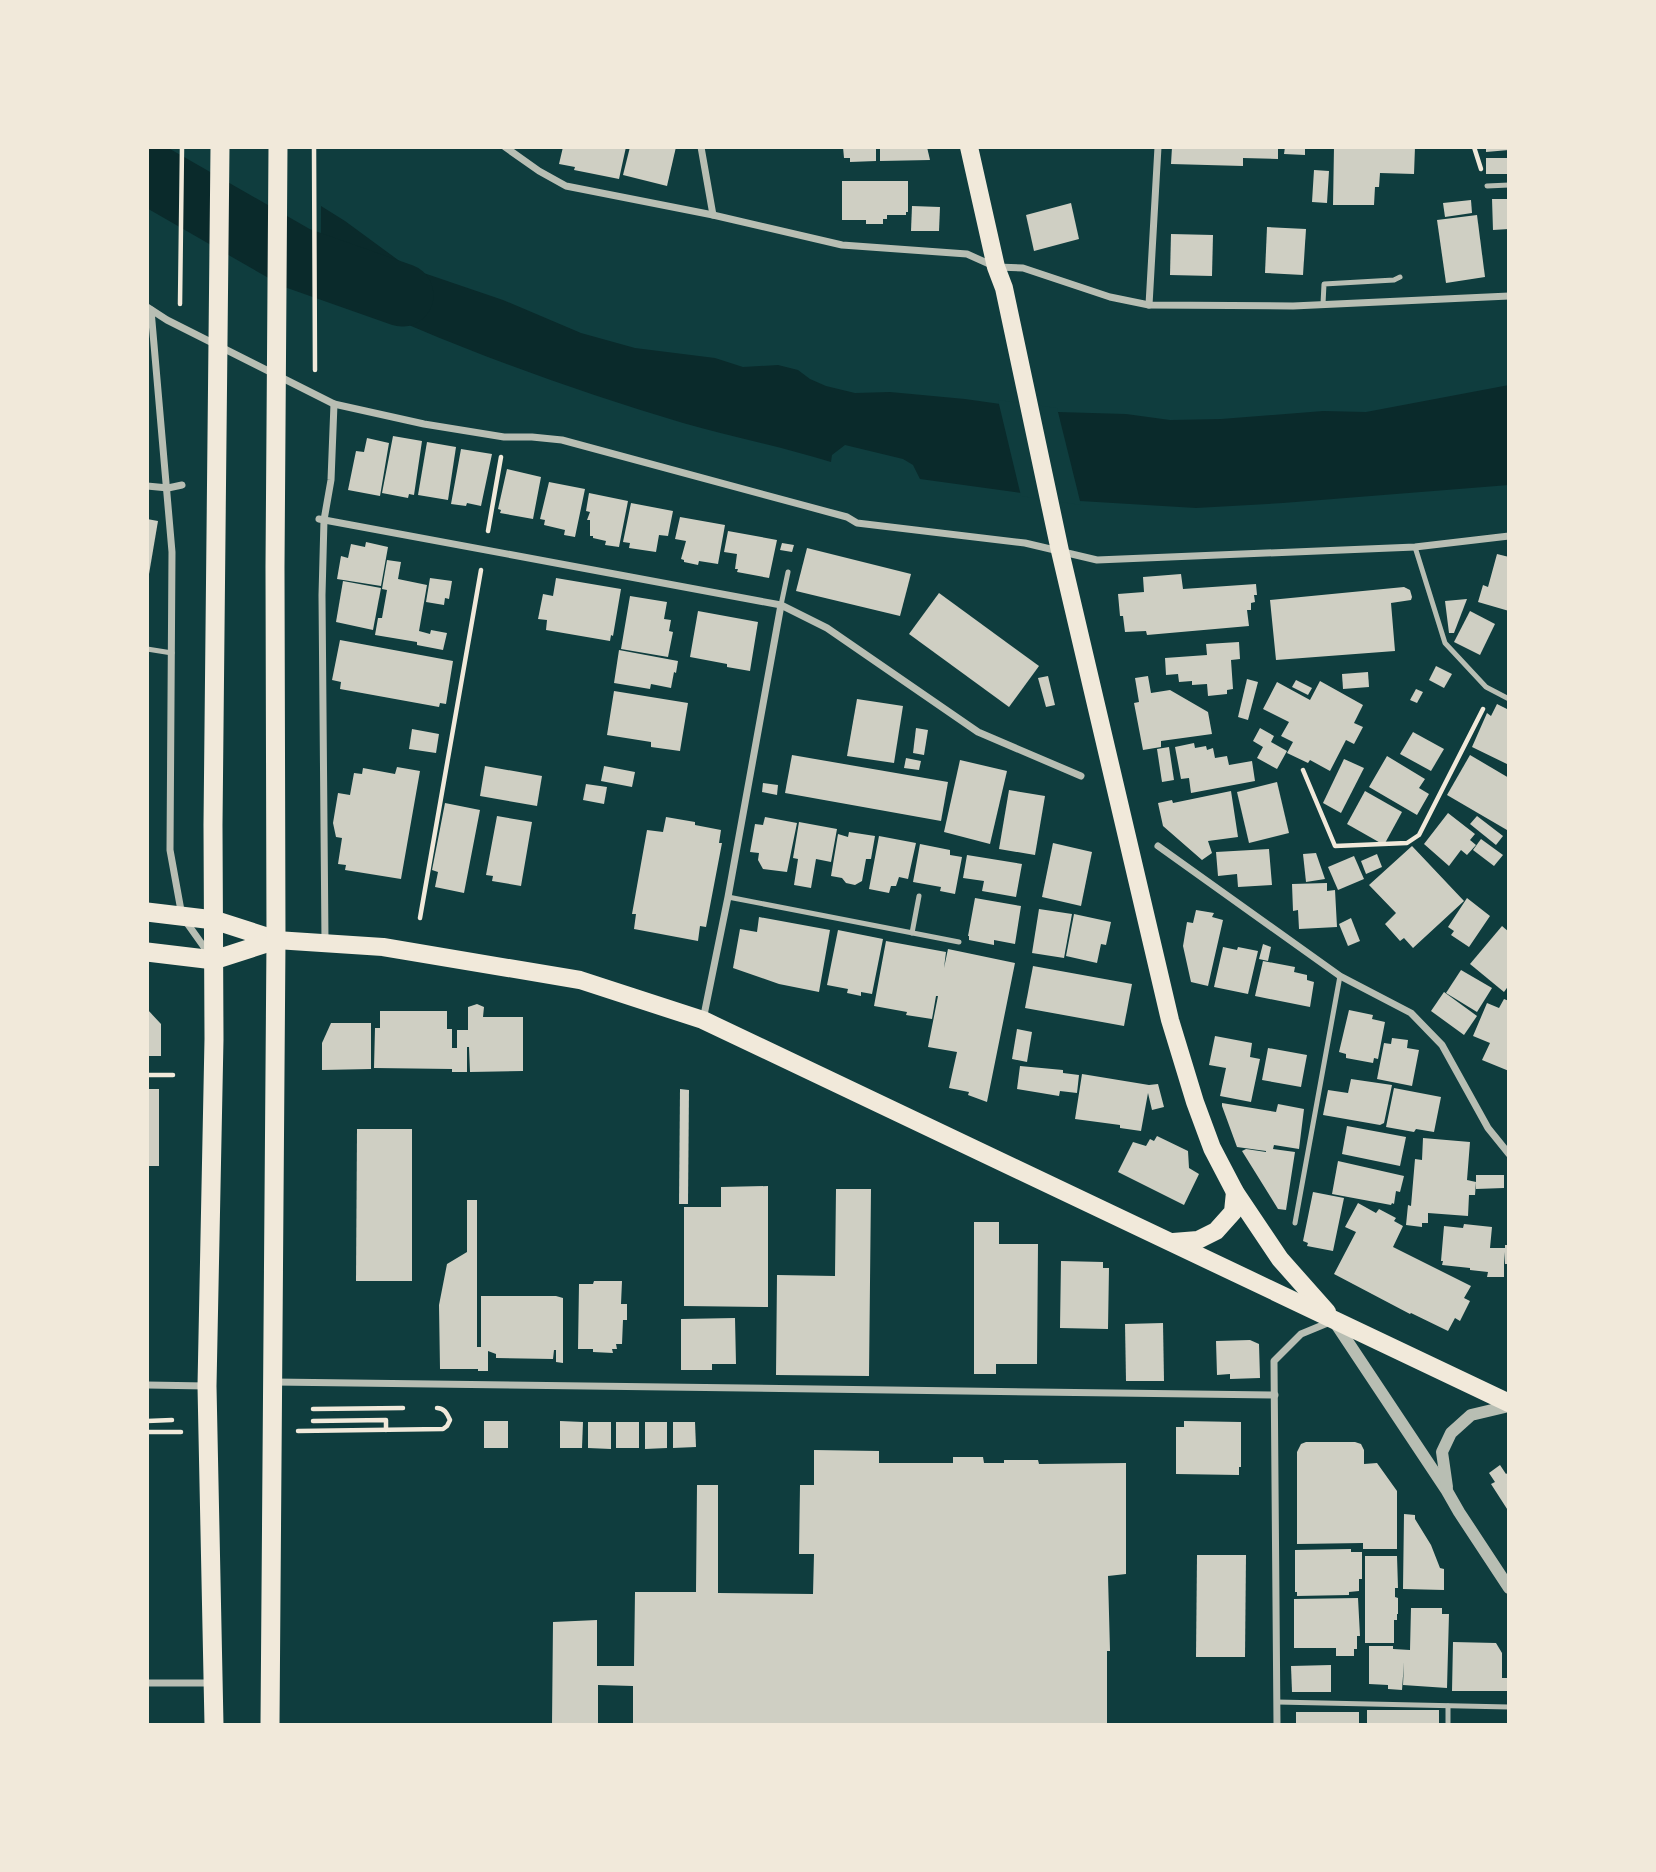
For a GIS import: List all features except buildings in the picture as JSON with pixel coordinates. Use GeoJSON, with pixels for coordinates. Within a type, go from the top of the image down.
{"type":"FeatureCollection","features":[{"type":"Feature","properties":{"kind":"highway"},"geometry":{"type":"LineString","coordinates":[[214,1725],[207,1386],[214,1051],[213,825],[220,147]]}},
{"type":"Feature","properties":{"kind":"highway"},"geometry":{"type":"LineString","coordinates":[[270,1725],[274,1382],[278,147]]}},
{"type":"Feature","properties":{"kind":"highway"},"geometry":{"type":"LineString","coordinates":[[147,912],[214,920],[276,940]]}},
{"type":"Feature","properties":{"kind":"highway"},"geometry":{"type":"LineString","coordinates":[[147,952],[214,960],[276,940]]}},
{"type":"Feature","properties":{"kind":"main road"},"geometry":{"type":"LineString","coordinates":[[969,147],[996,267],[1004,288],[1058,545],[1170,1020],[1195,1102],[1212,1148],[1236,1192],[1280,1259],[1334,1320]]}},
{"type":"Feature","properties":{"kind":"main road"},"geometry":{"type":"LineString","coordinates":[[276,940],[397,949],[580,980],[703,1020],[1173,1242],[1509,1405]]}},
{"type":"Feature","properties":{"kind":"main road"},"geometry":{"type":"LineString","coordinates":[[1173,1242],[1198,1240],[1216,1231],[1233,1212],[1236,1192]]}},
{"type":"Feature","properties":{"kind":"street"},"geometry":{"type":"LineString","coordinates":[[505,147],[538,171],[566,186],[713,215],[842,245],[967,254],[996,267],[1023,268],[1110,298],[1150,305],[1293,306],[1509,296]]}},
{"type":"Feature","properties":{"kind":"street"},"geometry":{"type":"LineString","coordinates":[[701,147],[713,215]]}},
{"type":"Feature","properties":{"kind":"street"},"geometry":{"type":"LineString","coordinates":[[1150,305],[1158,147]]}},
{"type":"Feature","properties":{"kind":"street"},"geometry":{"type":"LineString","coordinates":[[149,308],[334,404],[424,424],[504,437],[562,440],[847,517],[857,523],[1058,545],[1097,560],[1415,547],[1509,536]]}},
{"type":"Feature","properties":{"kind":"street"},"geometry":{"type":"LineString","coordinates":[[149,308],[172,552],[170,850],[182,916],[214,960]]}},
{"type":"Feature","properties":{"kind":"street"},"geometry":{"type":"LineString","coordinates":[[325,942],[321,519],[331,480],[334,404]]}},
{"type":"Feature","properties":{"kind":"street"},"geometry":{"type":"LineString","coordinates":[[147,486],[168,488],[182,485]]}},
{"type":"Feature","properties":{"kind":"street"},"geometry":{"type":"LineString","coordinates":[[321,519],[781,605],[827,628],[978,732],[1081,776]]}},
{"type":"Feature","properties":{"kind":"street"},"geometry":{"type":"LineString","coordinates":[[703,1020],[781,605]]}},
{"type":"Feature","properties":{"kind":"street"},"geometry":{"type":"LineString","coordinates":[[1158,846],[1340,976],[1411,1013],[1442,1045],[1488,1128],[1509,1154]]}},
{"type":"Feature","properties":{"kind":"street"},"geometry":{"type":"LineString","coordinates":[[1277,1725],[1274,1361],[1301,1334],[1334,1320],[1509,1588]]}},
{"type":"Feature","properties":{"kind":"street"},"geometry":{"type":"LineString","coordinates":[[274,1382],[1275,1395]]}},
{"type":"Feature","properties":{"kind":"street"},"geometry":{"type":"LineString","coordinates":[[147,1385],[207,1386]]}},
{"type":"Feature","properties":{"kind":"street"},"geometry":{"type":"LineString","coordinates":[[1447,1491],[1442,1452],[1451,1433],[1471,1415],[1509,1405]]}},
{"type":"Feature","properties":{"kind":"street"},"geometry":{"type":"LineString","coordinates":[[147,1683],[214,1683]]}},
{"type":"Feature","properties":{"kind":"lane"},"geometry":{"type":"LineString","coordinates":[[1487,186],[1509,185]]}},
{"type":"Feature","properties":{"kind":"lane"},"geometry":{"type":"LineString","coordinates":[[1323,304],[1324,284],[1394,280],[1400,277]]}},
{"type":"Feature","properties":{"kind":"lane"},"geometry":{"type":"LineString","coordinates":[[1415,547],[1445,643],[1486,687],[1509,699]]}},
{"type":"Feature","properties":{"kind":"lane"},"geometry":{"type":"LineString","coordinates":[[781,605],[788,572]]}},
{"type":"Feature","properties":{"kind":"lane"},"geometry":{"type":"LineString","coordinates":[[147,649],[173,653]]}},
{"type":"Feature","properties":{"kind":"lane"},"geometry":{"type":"LineString","coordinates":[[912,933],[919,896]]}},
{"type":"Feature","properties":{"kind":"lane"},"geometry":{"type":"LineString","coordinates":[[728,898],[959,942]]}},
{"type":"Feature","properties":{"kind":"lane"},"geometry":{"type":"LineString","coordinates":[[1295,1223],[1340,976]]}},
{"type":"Feature","properties":{"kind":"lane"},"geometry":{"type":"LineString","coordinates":[[1277,1702],[1509,1707]]}},
{"type":"Feature","properties":{"kind":"lane"},"geometry":{"type":"LineString","coordinates":[[1448,1706],[1448,1725]]}},
{"type":"Feature","properties":{"kind":"path"},"geometry":{"type":"LineString","coordinates":[[180,308],[182,147]]}},
{"type":"Feature","properties":{"kind":"path"},"geometry":{"type":"LineString","coordinates":[[314,147],[315,377]]}},
{"type":"Feature","properties":{"kind":"path"},"geometry":{"type":"LineString","coordinates":[[421,918],[504,437]]}},
{"type":"Feature","properties":{"kind":"path"},"geometry":{"type":"LineString","coordinates":[[1303,770],[1335,846],[1407,843],[1419,835],[1492,690]]}},
{"type":"Feature","properties":{"kind":"path"},"geometry":{"type":"LineString","coordinates":[[147,1075],[173,1075]]}},
{"type":"Feature","properties":{"kind":"path"},"geometry":{"type":"LineString","coordinates":[[313,1409],[415,1408]]}},
{"type":"Feature","properties":{"kind":"path"},"geometry":{"type":"LineString","coordinates":[[313,1421],[386,1420],[386,1430],[443,1429],[447,1426],[450,1420],[447,1413],[441,1408],[428,1408]]}},
{"type":"Feature","properties":{"kind":"path"},"geometry":{"type":"LineString","coordinates":[[147,1421],[172,1420]]}},
{"type":"Feature","properties":{"kind":"water"},"geometry":{"type":"Polygon","coordinates":[[[321,206],[409,268],[503,300],[581,333],[635,348],[715,358],[743,367],[778,365],[798,370],[826,386],[855,393],[890,392],[1058,412],[1126,414],[1170,420],[1323,411],[1366,412],[1509,385],[1509,485],[1196,508],[1080,501],[920,479],[913,465],[903,459],[845,445],[832,455],[831,462],[683,423],[590,394],[454,344],[320,285],[321,206]]]}},
{"type":"Feature","properties":{"kind":"pier"},"geometry":{"type":"Polygon","coordinates":[[[321,202],[320,289],[317,285],[317,206],[321,202]]]}},
{"type":"Feature","properties":{"kind":"pier"},"geometry":{"type":"Polygon","coordinates":[[[998,400],[1057,408],[1081,505],[1021,496],[998,400]]]}},
{"type":"Feature","properties":{"kind":"waterway"},"geometry":{"type":"LineString","coordinates":[[147,172],[297,258],[402,295]]}}]}
